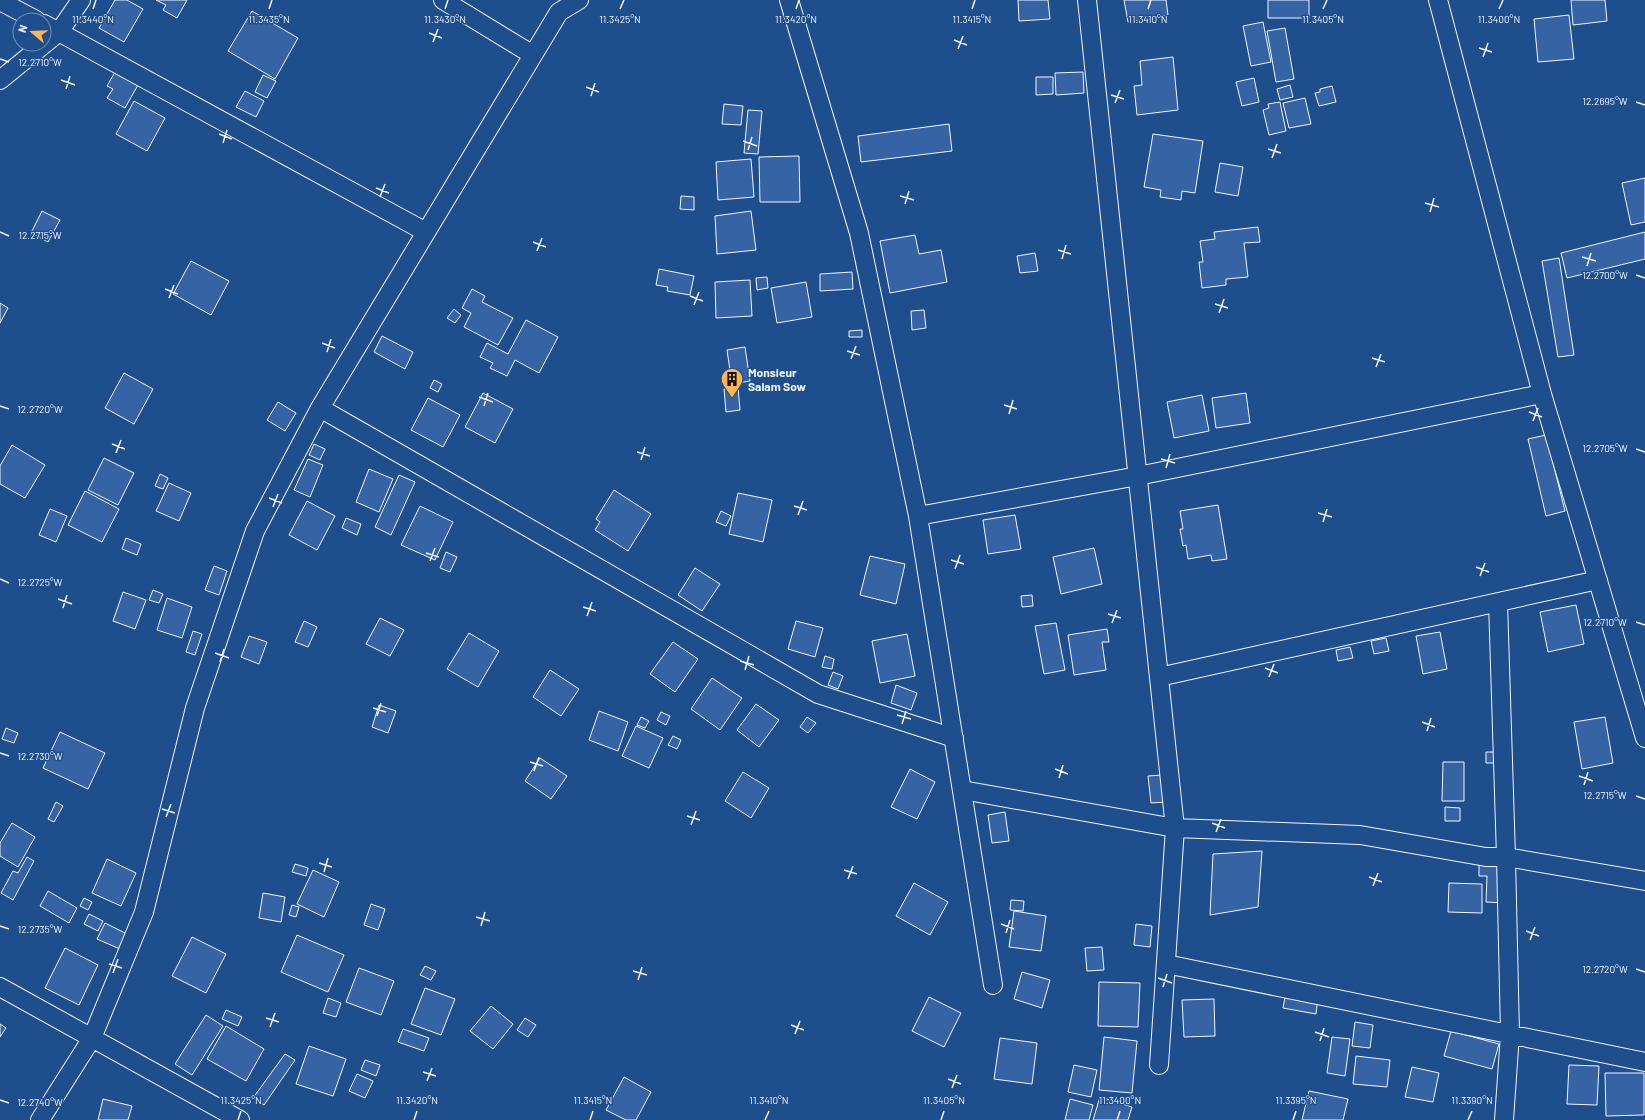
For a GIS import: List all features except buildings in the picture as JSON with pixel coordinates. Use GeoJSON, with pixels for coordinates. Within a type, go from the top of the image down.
{"type":"FeatureCollection","features":[{"type":"Feature","properties":{"kind":"street"},"geometry":{"type":"LineString","coordinates":[[52,27],[81,0]]}},
{"type":"Feature","properties":{"kind":"street"},"geometry":{"type":"LineString","coordinates":[[443,0],[533,55]]}},
{"type":"Feature","properties":{"kind":"street"},"geometry":{"type":"LineString","coordinates":[[40,1120],[92,1038],[144,912],[195,708],[255,531],[320,408],[559,12],[579,0]]}},
{"type":"Feature","properties":{"kind":"street"},"geometry":{"type":"LineString","coordinates":[[789,0],[859,233],[918,516],[993,985]]}},
{"type":"Feature","properties":{"kind":"street"},"geometry":{"type":"LineString","coordinates":[[1087,0],[1175,828],[1159,1065]]}},
{"type":"Feature","properties":{"kind":"street"},"geometry":{"type":"LineString","coordinates":[[1438,0],[1542,394],[1645,738]]}},
{"type":"Feature","properties":{"kind":"street"},"geometry":{"type":"LineString","coordinates":[[0,1],[21,12]]}},
{"type":"Feature","properties":{"kind":"street"},"geometry":{"type":"LineString","coordinates":[[52,29],[426,232]]}},
{"type":"Feature","properties":{"kind":"street"},"geometry":{"type":"LineString","coordinates":[[0,80],[27,52]]}},
{"type":"Feature","properties":{"kind":"street"},"geometry":{"type":"LineString","coordinates":[[918,516],[1138,476],[1542,394]]}},
{"type":"Feature","properties":{"kind":"street"},"geometry":{"type":"LineString","coordinates":[[320,408],[818,694],[954,738]]}},
{"type":"Feature","properties":{"kind":"street"},"geometry":{"type":"LineString","coordinates":[[1159,677],[1598,580]]}},
{"type":"Feature","properties":{"kind":"street"},"geometry":{"type":"LineString","coordinates":[[1498,602],[1510,1034],[1504,1120]]}},
{"type":"Feature","properties":{"kind":"street"},"geometry":{"type":"LineString","coordinates":[[962,790],[1175,828],[1360,835],[1486,857],[1506,856],[1645,881]]}},
{"type":"Feature","properties":{"kind":"street"},"geometry":{"type":"LineString","coordinates":[[1166,964],[1645,1062]]}},
{"type":"Feature","properties":{"kind":"street"},"geometry":{"type":"LineString","coordinates":[[0,987],[240,1120]]}},
{"type":"Feature","properties":{"kind":"place","name":"Monsieur Salam Sow"},"geometry":{"type":"Point","coordinates":[732,398]}}]}
